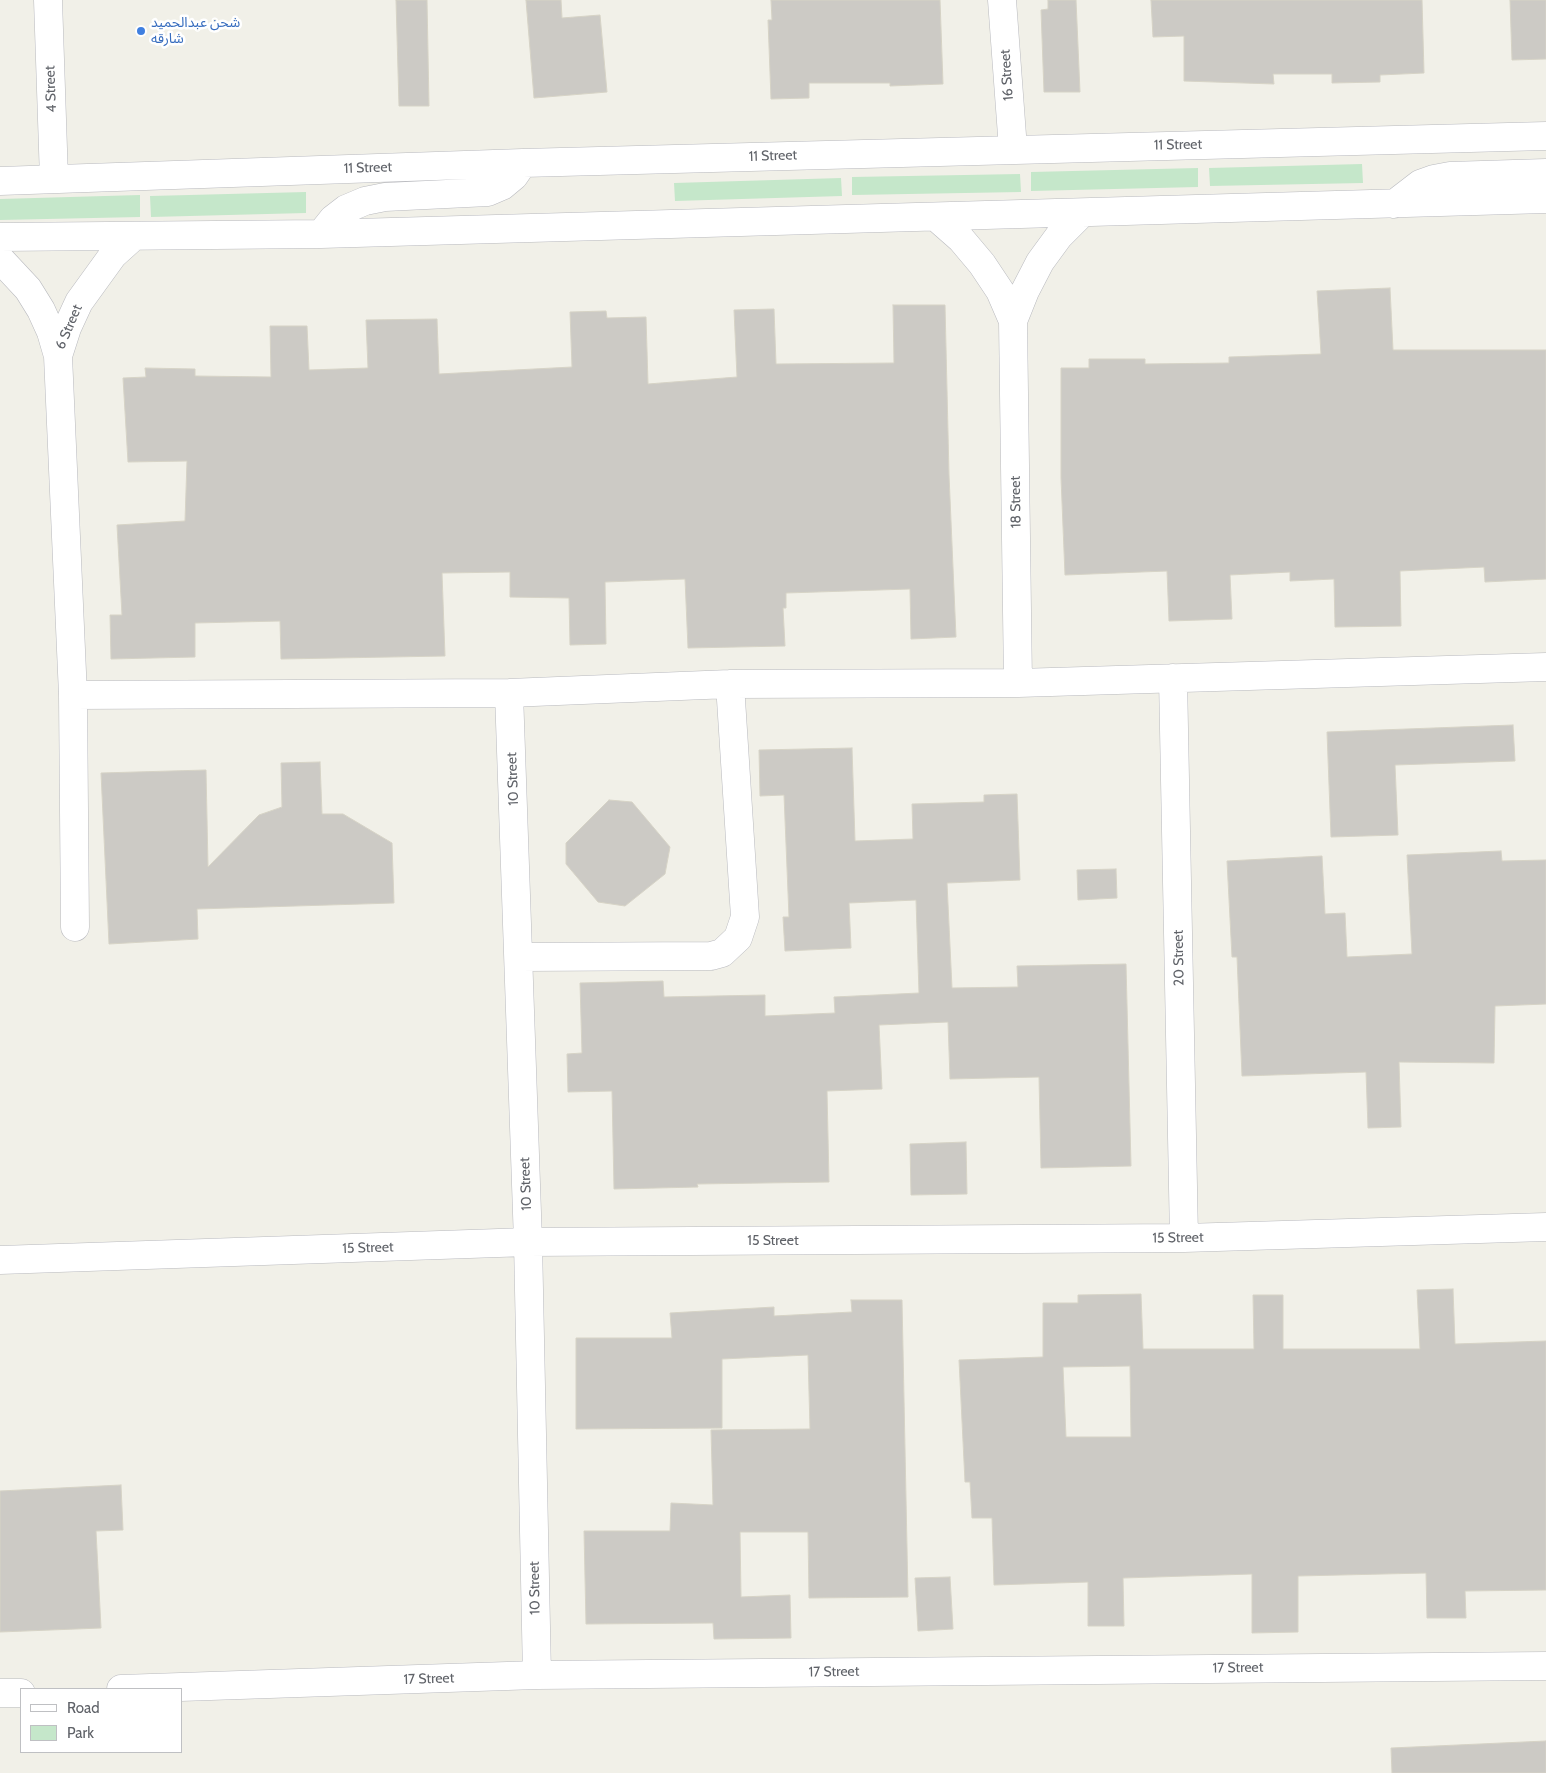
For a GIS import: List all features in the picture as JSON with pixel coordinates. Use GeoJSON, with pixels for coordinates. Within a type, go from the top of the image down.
{"type":"FeatureCollection","features":[{"type":"Feature","properties":{"kind":"street","name":"4 Street"},"geometry":{"type":"LineString","coordinates":[[48,0],[54,179]]}},
{"type":"Feature","properties":{"kind":"street","name":"16 Street"},"geometry":{"type":"LineString","coordinates":[[1002,0],[1013,149]]}},
{"type":"Feature","properties":{"kind":"street","name":"11 Street"},"geometry":{"type":"LineString","coordinates":[[0,181],[523,163],[1546,136]]}},
{"type":"Feature","properties":{"kind":"street"},"geometry":{"type":"LineString","coordinates":[[321,234],[333,219],[346,209],[365,201],[386,197],[488,192],[502,186],[514,176],[523,163]]}},
{"type":"Feature","properties":{"kind":"street"},"geometry":{"type":"LineString","coordinates":[[1394,204],[1406,193],[1434,178],[1546,172]]}},
{"type":"Feature","properties":{"kind":"street"},"geometry":{"type":"LineString","coordinates":[[0,237],[321,234],[1546,199]]}},
{"type":"Feature","properties":{"kind":"street","name":"18 Street"},"geometry":{"type":"LineString","coordinates":[[1018,683],[1013,321],[1025,291],[1040,262],[1059,236],[1082,212]]}},
{"type":"Feature","properties":{"kind":"street","name":"18 Street"},"geometry":{"type":"LineString","coordinates":[[936,217],[961,239],[982,264],[1000,291],[1013,321]]}},
{"type":"Feature","properties":{"kind":"street","name":"6 Street"},"geometry":{"type":"LineString","coordinates":[[58,356],[79,302],[107,262],[133,236]]}},
{"type":"Feature","properties":{"kind":"street","name":"6 Street"},"geometry":{"type":"LineString","coordinates":[[0,259],[28,289],[41,310],[51,332],[58,356]]}},
{"type":"Feature","properties":{"kind":"street"},"geometry":{"type":"LineString","coordinates":[[58,356],[73,695],[75,927]]}},
{"type":"Feature","properties":{"kind":"street"},"geometry":{"type":"LineString","coordinates":[[73,695],[509,693],[730,684],[1018,683],[1546,668]]}},
{"type":"Feature","properties":{"kind":"street","name":"20 Street"},"geometry":{"type":"LineString","coordinates":[[1173,678],[1184,1238]]}},
{"type":"Feature","properties":{"kind":"street"},"geometry":{"type":"LineString","coordinates":[[519,957],[711,956],[722,953],[738,938],[745,917],[730,684]]}},
{"type":"Feature","properties":{"kind":"street","name":"10 Street"},"geometry":{"type":"LineString","coordinates":[[509,693],[528,1242],[537,1675]]}},
{"type":"Feature","properties":{"kind":"street","name":"15 Street"},"geometry":{"type":"LineString","coordinates":[[0,1260],[528,1242],[1184,1238],[1546,1227]]}},
{"type":"Feature","properties":{"kind":"street","name":"17 Street"},"geometry":{"type":"LineString","coordinates":[[151,1688],[537,1675],[1546,1666]]}},
{"type":"Feature","properties":{"kind":"street"},"geometry":{"type":"LineString","coordinates":[[0,1694],[20,1693]]}},
{"type":"Feature","properties":{"kind":"green space"},"geometry":{"type":"Polygon","coordinates":[[[1362,164],[1363,183],[1210,186],[1209,168],[1362,164]]]}},
{"type":"Feature","properties":{"kind":"green space"},"geometry":{"type":"Polygon","coordinates":[[[1198,168],[1198,187],[1031,191],[1031,172],[1198,168]]]}},
{"type":"Feature","properties":{"kind":"green space"},"geometry":{"type":"Polygon","coordinates":[[[1020,174],[1021,192],[852,195],[852,177],[1020,174]]]}},
{"type":"Feature","properties":{"kind":"green space"},"geometry":{"type":"Polygon","coordinates":[[[841,178],[842,196],[675,201],[674,183],[841,178]]]}},
{"type":"Feature","properties":{"kind":"green space"},"geometry":{"type":"Polygon","coordinates":[[[306,192],[306,213],[151,217],[150,196],[306,192]]]}},
{"type":"Feature","properties":{"kind":"green space"},"geometry":{"type":"Polygon","coordinates":[[[140,195],[140,217],[0,220],[0,199],[140,195]]]}},
{"type":"Feature","properties":{"kind":"building"},"geometry":{"type":"Polygon","coordinates":[[[396,0],[427,0],[429,106],[399,106],[396,0]]]}},
{"type":"Feature","properties":{"kind":"building"},"geometry":{"type":"Polygon","coordinates":[[[526,0],[561,0],[562,18],[600,15],[607,92],[534,98],[526,0]]]}},
{"type":"Feature","properties":{"kind":"building"},"geometry":{"type":"Polygon","coordinates":[[[771,0],[940,0],[943,84],[890,86],[890,83],[809,83],[809,98],[771,99],[768,20],[772,20],[771,0]]]}},
{"type":"Feature","properties":{"kind":"building"},"geometry":{"type":"Polygon","coordinates":[[[1048,0],[1076,0],[1080,92],[1044,92],[1041,10],[1048,9],[1048,0]]]}},
{"type":"Feature","properties":{"kind":"building"},"geometry":{"type":"Polygon","coordinates":[[[1151,0],[1422,0],[1424,73],[1380,75],[1380,82],[1332,83],[1332,74],[1273,74],[1274,84],[1184,81],[1184,36],[1153,37],[1151,0]]]}},
{"type":"Feature","properties":{"kind":"building"},"geometry":{"type":"Polygon","coordinates":[[[1510,0],[1546,0],[1546,59],[1512,60],[1510,0]]]}},
{"type":"Feature","properties":{"kind":"building"},"geometry":{"type":"Polygon","coordinates":[[[1390,288],[1393,350],[1546,350],[1546,579],[1485,582],[1484,567],[1400,571],[1401,626],[1335,627],[1334,579],[1290,581],[1290,572],[1230,575],[1232,619],[1169,621],[1167,571],[1065,575],[1061,478],[1061,368],[1089,368],[1089,359],[1145,359],[1145,364],[1229,363],[1229,357],[1321,354],[1317,291],[1390,288]]]}},
{"type":"Feature","properties":{"kind":"building"},"geometry":{"type":"Polygon","coordinates":[[[893,305],[945,305],[949,475],[956,637],[911,639],[910,589],[786,593],[786,608],[783,608],[785,646],[688,648],[685,579],[605,582],[606,644],[570,645],[569,598],[510,597],[510,572],[442,573],[445,656],[281,659],[280,621],[195,623],[195,657],[111,659],[110,615],[122,615],[117,525],[185,521],[187,461],[128,462],[123,378],[146,377],[145,368],[195,369],[195,376],[271,377],[270,326],[307,326],[309,370],[368,368],[366,320],[437,319],[439,374],[572,367],[570,312],[606,311],[607,318],[646,317],[648,384],[737,377],[734,310],[774,309],[776,364],[894,363],[893,305]]]}},
{"type":"Feature","properties":{"kind":"building"},"geometry":{"type":"Polygon","coordinates":[[[1513,725],[1515,761],[1395,765],[1398,835],[1331,837],[1327,732],[1513,725]]]}},
{"type":"Feature","properties":{"kind":"building"},"geometry":{"type":"Polygon","coordinates":[[[852,748],[855,841],[913,839],[912,804],[984,802],[984,795],[1017,794],[1020,880],[947,883],[952,988],[1018,987],[1017,966],[1126,964],[1131,1166],[1041,1168],[1039,1077],[950,1079],[948,1022],[879,1025],[882,1089],[827,1091],[829,1182],[697,1184],[698,1187],[614,1189],[612,1091],[568,1092],[567,1054],[582,1053],[580,983],[663,981],[664,997],[765,995],[765,1016],[835,1013],[834,997],[919,993],[916,900],[849,903],[851,948],[785,951],[783,917],[789,917],[784,795],[760,796],[759,750],[852,748]]]}},
{"type":"Feature","properties":{"kind":"building"},"geometry":{"type":"Polygon","coordinates":[[[320,762],[322,814],[343,814],[392,843],[394,903],[197,909],[198,939],[109,944],[101,773],[206,770],[208,867],[259,815],[282,807],[281,763],[320,762]]]}},
{"type":"Feature","properties":{"kind":"building"},"geometry":{"type":"Polygon","coordinates":[[[609,800],[632,802],[670,847],[665,874],[625,906],[598,902],[566,864],[566,843],[609,800]]]}},
{"type":"Feature","properties":{"kind":"building"},"geometry":{"type":"Polygon","coordinates":[[[1501,851],[1502,861],[1546,860],[1546,1004],[1495,1006],[1494,1063],[1399,1062],[1401,1127],[1368,1128],[1366,1072],[1242,1076],[1237,957],[1232,957],[1227,861],[1322,856],[1325,914],[1345,913],[1347,957],[1412,954],[1407,855],[1501,851]]]}},
{"type":"Feature","properties":{"kind":"building"},"geometry":{"type":"Polygon","coordinates":[[[1116,869],[1117,898],[1078,900],[1077,870],[1116,869]]]}},
{"type":"Feature","properties":{"kind":"building"},"geometry":{"type":"Polygon","coordinates":[[[966,1142],[967,1194],[911,1195],[910,1144],[966,1142]]]}},
{"type":"Feature","properties":{"kind":"building"},"geometry":{"type":"Polygon","coordinates":[[[1453,1289],[1455,1344],[1546,1341],[1546,1590],[1465,1591],[1466,1618],[1427,1618],[1426,1573],[1298,1576],[1298,1632],[1252,1633],[1252,1574],[1123,1578],[1124,1626],[1088,1626],[1088,1582],[994,1585],[992,1518],[972,1518],[970,1482],[965,1482],[959,1360],[1043,1357],[1043,1303],[1078,1303],[1078,1295],[1141,1294],[1143,1349],[1254,1349],[1253,1295],[1283,1295],[1283,1349],[1420,1349],[1417,1290],[1453,1289]],[[1130,1366],[1063,1367],[1066,1437],[1131,1437],[1130,1366]]]}},
{"type":"Feature","properties":{"kind":"building"},"geometry":{"type":"Polygon","coordinates":[[[851,1300],[902,1300],[908,1597],[809,1598],[808,1532],[740,1532],[741,1597],[790,1595],[791,1638],[714,1639],[713,1623],[586,1624],[584,1531],[670,1531],[671,1503],[713,1505],[711,1430],[810,1429],[808,1355],[722,1359],[722,1428],[576,1429],[576,1338],[672,1338],[670,1313],[774,1307],[774,1316],[852,1312],[851,1300]]]}},
{"type":"Feature","properties":{"kind":"building"},"geometry":{"type":"Polygon","coordinates":[[[121,1485],[123,1530],[96,1531],[101,1628],[0,1632],[0,1491],[121,1485]]]}},
{"type":"Feature","properties":{"kind":"building"},"geometry":{"type":"Polygon","coordinates":[[[950,1577],[953,1629],[918,1631],[915,1578],[950,1577]]]}},
{"type":"Feature","properties":{"kind":"building"},"geometry":{"type":"Polygon","coordinates":[[[1546,1741],[1546,1773],[1392,1773],[1391,1748],[1546,1741]]]}},
{"type":"Feature","properties":{"kind":"place","name":"شحن عبدالحميد شارقه"},"geometry":{"type":"Point","coordinates":[141,31]}}]}
